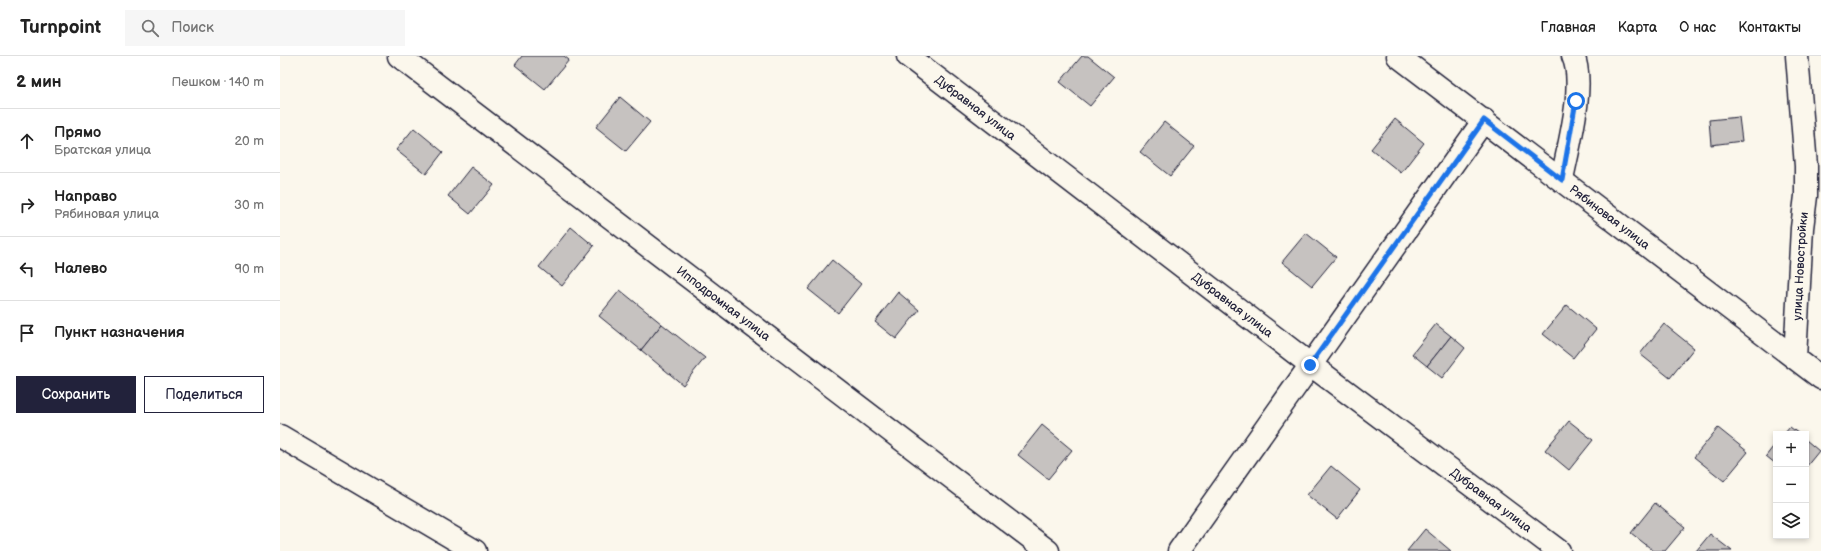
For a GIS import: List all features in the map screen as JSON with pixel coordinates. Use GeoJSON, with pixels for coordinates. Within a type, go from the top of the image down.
{"type":"FeatureCollection","features":[{"type":"Feature","properties":{"kind":"street","name":"Ипподромная улица"},"geometry":{"type":"LineString","coordinates":[[398,56],[1048,551]]}},
{"type":"Feature","properties":{"kind":"street","name":"Дубравная улица"},"geometry":{"type":"LineString","coordinates":[[908,56],[1310,365],[1559,551]]}},
{"type":"Feature","properties":{"kind":"street","name":"Рябиновая улица"},"geometry":{"type":"LineString","coordinates":[[1398,56],[1821,378]]}},
{"type":"Feature","properties":{"kind":"street"},"geometry":{"type":"LineString","coordinates":[[1562,180],[1576,101],[1578,76],[1573,56]]}},
{"type":"Feature","properties":{"kind":"street","name":"улица Новостройки"},"geometry":{"type":"LineString","coordinates":[[1795,358],[1806,181],[1797,56]]}},
{"type":"Feature","properties":{"kind":"street"},"geometry":{"type":"LineString","coordinates":[[1179,551],[1484,120]]}},
{"type":"Feature","properties":{"kind":"street"},"geometry":{"type":"LineString","coordinates":[[280,436],[475,551]]}},
{"type":"Feature","properties":{"kind":"building"},"geometry":{"type":"Polygon","coordinates":[[[522,56],[564,56],[569,60],[545,89],[515,65],[522,56]]]}},
{"type":"Feature","properties":{"kind":"building"},"geometry":{"type":"Polygon","coordinates":[[[1082,56],[1088,56],[1114,77],[1090,106],[1060,82],[1082,56]]]}},
{"type":"Feature","properties":{"kind":"building"},"geometry":{"type":"Polygon","coordinates":[[[620,97],[650,122],[626,151],[596,127],[620,97]]]}},
{"type":"Feature","properties":{"kind":"building"},"geometry":{"type":"Polygon","coordinates":[[[1739,117],[1742,141],[1711,145],[1709,120],[1739,117]]]}},
{"type":"Feature","properties":{"kind":"building"},"geometry":{"type":"Polygon","coordinates":[[[1395,119],[1424,143],[1401,173],[1371,149],[1395,119]]]}},
{"type":"Feature","properties":{"kind":"building"},"geometry":{"type":"Polygon","coordinates":[[[1164,122],[1194,146],[1170,176],[1140,152],[1164,122]]]}},
{"type":"Feature","properties":{"kind":"building"},"geometry":{"type":"Polygon","coordinates":[[[414,128],[443,152],[426,174],[396,150],[414,128]]]}},
{"type":"Feature","properties":{"kind":"building"},"geometry":{"type":"Polygon","coordinates":[[[471,167],[494,185],[470,214],[448,196],[471,167]]]}},
{"type":"Feature","properties":{"kind":"building"},"geometry":{"type":"Polygon","coordinates":[[[571,227],[594,246],[562,286],[539,267],[571,227]]]}},
{"type":"Feature","properties":{"kind":"building"},"geometry":{"type":"Polygon","coordinates":[[[1306,233],[1336,257],[1312,286],[1282,262],[1306,233]]]}},
{"type":"Feature","properties":{"kind":"building"},"geometry":{"type":"Polygon","coordinates":[[[832,260],[861,284],[838,313],[808,289],[832,260]]]}},
{"type":"Feature","properties":{"kind":"building"},"geometry":{"type":"Polygon","coordinates":[[[620,290],[662,324],[641,350],[599,316],[620,290]]]}},
{"type":"Feature","properties":{"kind":"building"},"geometry":{"type":"Polygon","coordinates":[[[898,292],[919,310],[896,339],[875,322],[898,292]]]}},
{"type":"Feature","properties":{"kind":"building"},"geometry":{"type":"Polygon","coordinates":[[[1567,305],[1596,329],[1573,358],[1543,334],[1567,305]]]}},
{"type":"Feature","properties":{"kind":"building"},"geometry":{"type":"Polygon","coordinates":[[[662,324],[705,358],[683,385],[641,350],[662,324]]]}},
{"type":"Feature","properties":{"kind":"building"},"geometry":{"type":"Polygon","coordinates":[[[1436,324],[1451,336],[1427,366],[1412,354],[1436,324]]]}},
{"type":"Feature","properties":{"kind":"building"},"geometry":{"type":"Polygon","coordinates":[[[1664,324],[1694,348],[1670,378],[1640,354],[1664,324]]]}},
{"type":"Feature","properties":{"kind":"building"},"geometry":{"type":"Polygon","coordinates":[[[1451,336],[1465,348],[1442,378],[1427,366],[1451,336]]]}},
{"type":"Feature","properties":{"kind":"building"},"geometry":{"type":"Polygon","coordinates":[[[1569,421],[1593,440],[1569,470],[1545,450],[1569,421]]]}},
{"type":"Feature","properties":{"kind":"building"},"geometry":{"type":"Polygon","coordinates":[[[1042,425],[1072,450],[1048,479],[1018,455],[1042,425]]]}},
{"type":"Feature","properties":{"kind":"building"},"geometry":{"type":"Polygon","coordinates":[[[1790,427],[1795,431],[1787,431],[1790,427]]]}},
{"type":"Feature","properties":{"kind":"building"},"geometry":{"type":"Polygon","coordinates":[[[1718,428],[1748,452],[1724,481],[1694,457],[1718,428]]]}},
{"type":"Feature","properties":{"kind":"building"},"geometry":{"type":"Polygon","coordinates":[[[1809,443],[1819,451],[1809,463],[1809,443]]]}},
{"type":"Feature","properties":{"kind":"building"},"geometry":{"type":"Polygon","coordinates":[[[1773,447],[1773,462],[1766,456],[1773,447]]]}},
{"type":"Feature","properties":{"kind":"building"},"geometry":{"type":"Polygon","coordinates":[[[1331,466],[1360,490],[1337,519],[1307,495],[1331,466]]]}},
{"type":"Feature","properties":{"kind":"building"},"geometry":{"type":"Polygon","coordinates":[[[1655,503],[1685,527],[1665,551],[1654,551],[1631,533],[1655,503]]]}},
{"type":"Feature","properties":{"kind":"building"},"geometry":{"type":"Polygon","coordinates":[[[1425,529],[1451,551],[1407,551],[1425,529]]]}},
{"type":"Feature","properties":{"kind":"building"},"geometry":{"type":"Polygon","coordinates":[[[1710,534],[1732,551],[1696,551],[1710,534]]]}},
{"type":"Feature","properties":{"kind":"route"},"geometry":{"type":"LineString","coordinates":[[1310,365],[1484,120],[1562,180],[1576,101]]}}]}
